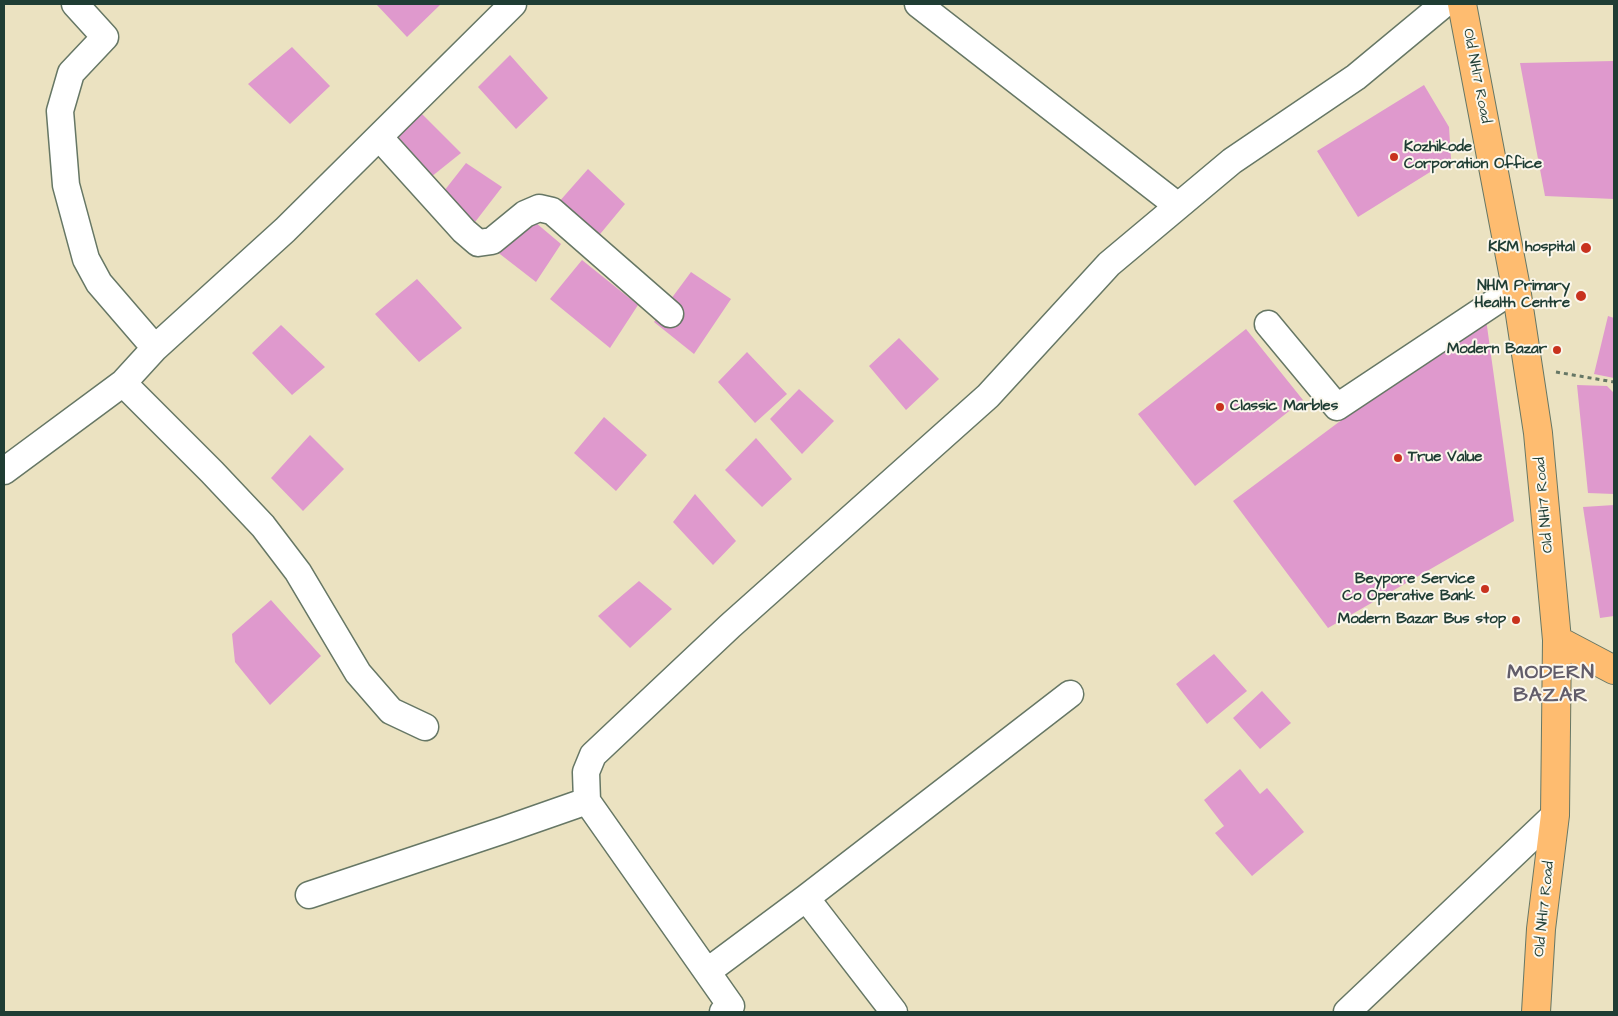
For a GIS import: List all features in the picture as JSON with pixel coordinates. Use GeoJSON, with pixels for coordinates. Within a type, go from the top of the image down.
{"type":"FeatureCollection","features":[{"type":"Feature","properties":{"kind":"main road","name":"Old NH17 Road"},"geometry":{"type":"LineString","coordinates":[[1462,4],[1516,288],[1538,433],[1556,640],[1555,815],[1541,929],[1536,1012]]}},
{"type":"Feature","properties":{"kind":"main road"},"geometry":{"type":"LineString","coordinates":[[1556,640],[1614,670]]}},
{"type":"Feature","properties":{"kind":"street"},"geometry":{"type":"LineString","coordinates":[[75,4],[105,36],[71,73],[60,111],[66,185],[86,260],[100,283],[155,348]]}},
{"type":"Feature","properties":{"kind":"street"},"geometry":{"type":"LineString","coordinates":[[4,471],[123,383],[155,348],[285,230],[513,4]]}},
{"type":"Feature","properties":{"kind":"street"},"geometry":{"type":"LineString","coordinates":[[918,4],[1178,206]]}},
{"type":"Feature","properties":{"kind":"street"},"geometry":{"type":"LineString","coordinates":[[724,1012],[731,1006],[587,801],[586,772],[593,755],[730,626],[988,396],[1109,264],[1232,161],[1356,77],[1444,4]]}},
{"type":"Feature","properties":{"kind":"street"},"geometry":{"type":"LineString","coordinates":[[379,137],[464,231],[478,243],[492,241],[524,214],[539,208],[552,211],[670,314]]}},
{"type":"Feature","properties":{"kind":"street"},"geometry":{"type":"LineString","coordinates":[[1268,324],[1337,407],[1516,288]]}},
{"type":"Feature","properties":{"kind":"street"},"geometry":{"type":"LineString","coordinates":[[123,383],[263,526],[298,572],[358,672],[391,712],[424,727]]}},
{"type":"Feature","properties":{"kind":"street"},"geometry":{"type":"LineString","coordinates":[[708,971],[806,898],[1070,694]]}},
{"type":"Feature","properties":{"kind":"street"},"geometry":{"type":"LineString","coordinates":[[309,895],[587,801]]}},
{"type":"Feature","properties":{"kind":"street"},"geometry":{"type":"LineString","coordinates":[[1347,1012],[1555,815]]}},
{"type":"Feature","properties":{"kind":"street"},"geometry":{"type":"LineString","coordinates":[[806,898],[894,1012]]}},
{"type":"Feature","properties":{"kind":"path"},"geometry":{"type":"LineString","coordinates":[[1528,367],[1614,382]]}},
{"type":"Feature","properties":{"kind":"building"},"geometry":{"type":"Polygon","coordinates":[[[376,4],[441,4],[407,37],[376,4]]]}},
{"type":"Feature","properties":{"kind":"building"},"geometry":{"type":"Polygon","coordinates":[[[292,47],[330,86],[290,124],[248,84],[292,47]]]}},
{"type":"Feature","properties":{"kind":"building"},"geometry":{"type":"Polygon","coordinates":[[[510,55],[548,98],[516,129],[478,87],[510,55]]]}},
{"type":"Feature","properties":{"kind":"building"},"geometry":{"type":"Polygon","coordinates":[[[1614,61],[1614,199],[1545,196],[1520,63],[1614,61]]]}},
{"type":"Feature","properties":{"kind":"building"},"geometry":{"type":"Polygon","coordinates":[[[1424,85],[1449,127],[1451,159],[1358,217],[1317,151],[1424,85]]]}},
{"type":"Feature","properties":{"kind":"building"},"geometry":{"type":"Polygon","coordinates":[[[420,112],[461,153],[431,177],[393,142],[420,112]]]}},
{"type":"Feature","properties":{"kind":"building"},"geometry":{"type":"Polygon","coordinates":[[[466,163],[502,187],[472,226],[437,200],[466,163]]]}},
{"type":"Feature","properties":{"kind":"building"},"geometry":{"type":"Polygon","coordinates":[[[588,169],[625,204],[596,239],[558,203],[588,169]]]}},
{"type":"Feature","properties":{"kind":"building"},"geometry":{"type":"Polygon","coordinates":[[[523,212],[561,244],[536,282],[496,251],[523,212]]]}},
{"type":"Feature","properties":{"kind":"building"},"geometry":{"type":"Polygon","coordinates":[[[582,260],[638,305],[610,348],[550,299],[582,260]]]}},
{"type":"Feature","properties":{"kind":"building"},"geometry":{"type":"Polygon","coordinates":[[[691,272],[731,299],[694,354],[654,322],[691,272]]]}},
{"type":"Feature","properties":{"kind":"building"},"geometry":{"type":"Polygon","coordinates":[[[417,279],[462,328],[419,362],[375,314],[417,279]]]}},
{"type":"Feature","properties":{"kind":"building"},"geometry":{"type":"Polygon","coordinates":[[[1608,316],[1614,318],[1614,378],[1594,374],[1608,316]]]}},
{"type":"Feature","properties":{"kind":"building","name":"True Value"},"geometry":{"type":"Polygon","coordinates":[[[1486,319],[1514,521],[1328,628],[1233,501],[1347,416],[1486,319]]]}},
{"type":"Feature","properties":{"kind":"building"},"geometry":{"type":"Polygon","coordinates":[[[281,325],[325,367],[292,395],[252,353],[281,325]]]}},
{"type":"Feature","properties":{"kind":"building","name":"Classic Marbles"},"geometry":{"type":"Polygon","coordinates":[[[1246,329],[1303,400],[1195,486],[1138,414],[1246,329]]]}},
{"type":"Feature","properties":{"kind":"building"},"geometry":{"type":"Polygon","coordinates":[[[899,338],[939,379],[906,410],[869,366],[899,338]]]}},
{"type":"Feature","properties":{"kind":"building"},"geometry":{"type":"Polygon","coordinates":[[[747,352],[787,394],[755,423],[718,382],[747,352]]]}},
{"type":"Feature","properties":{"kind":"building"},"geometry":{"type":"Polygon","coordinates":[[[1577,385],[1607,386],[1614,393],[1614,494],[1588,493],[1577,385]]]}},
{"type":"Feature","properties":{"kind":"building"},"geometry":{"type":"Polygon","coordinates":[[[799,389],[834,421],[802,454],[770,419],[799,389]]]}},
{"type":"Feature","properties":{"kind":"building"},"geometry":{"type":"Polygon","coordinates":[[[604,417],[647,455],[616,491],[574,453],[604,417]]]}},
{"type":"Feature","properties":{"kind":"building"},"geometry":{"type":"Polygon","coordinates":[[[310,435],[344,469],[303,511],[271,478],[310,435]]]}},
{"type":"Feature","properties":{"kind":"building"},"geometry":{"type":"Polygon","coordinates":[[[756,438],[792,479],[762,507],[725,470],[756,438]]]}},
{"type":"Feature","properties":{"kind":"building"},"geometry":{"type":"Polygon","coordinates":[[[695,494],[736,541],[713,565],[673,522],[695,494]]]}},
{"type":"Feature","properties":{"kind":"building"},"geometry":{"type":"Polygon","coordinates":[[[1614,505],[1614,616],[1600,618],[1583,507],[1614,505]]]}},
{"type":"Feature","properties":{"kind":"building"},"geometry":{"type":"Polygon","coordinates":[[[639,581],[672,609],[630,648],[598,616],[639,581]]]}},
{"type":"Feature","properties":{"kind":"building"},"geometry":{"type":"Polygon","coordinates":[[[271,600],[321,656],[270,705],[235,662],[232,634],[271,600]]]}},
{"type":"Feature","properties":{"kind":"building"},"geometry":{"type":"Polygon","coordinates":[[[1214,654],[1247,691],[1207,724],[1176,684],[1214,654]]]}},
{"type":"Feature","properties":{"kind":"building"},"geometry":{"type":"Polygon","coordinates":[[[1262,691],[1291,723],[1260,749],[1233,718],[1262,691]]]}},
{"type":"Feature","properties":{"kind":"building"},"geometry":{"type":"Polygon","coordinates":[[[1240,769],[1260,794],[1267,788],[1304,832],[1252,876],[1215,833],[1224,826],[1204,800],[1240,769]]]}},
{"type":"Feature","properties":{"kind":"place","name":"Kozhikode Corporation Office"},"geometry":{"type":"Point","coordinates":[1394,157]}},
{"type":"Feature","properties":{"kind":"place","name":"KKM hospital"},"geometry":{"type":"Point","coordinates":[1586,248]}},
{"type":"Feature","properties":{"kind":"place","name":"NHM Primary Health Centre"},"geometry":{"type":"Point","coordinates":[1581,296]}},
{"type":"Feature","properties":{"kind":"place","name":"Modern Bazar"},"geometry":{"type":"Point","coordinates":[1557,350]}},
{"type":"Feature","properties":{"kind":"place","name":"Classic Marbles"},"geometry":{"type":"Point","coordinates":[1220,407]}},
{"type":"Feature","properties":{"kind":"place","name":"True Value"},"geometry":{"type":"Point","coordinates":[1398,458]}},
{"type":"Feature","properties":{"kind":"place","name":"Beypore Service Co Operative Bank"},"geometry":{"type":"Point","coordinates":[1485,589]}},
{"type":"Feature","properties":{"kind":"place","name":"Modern Bazar Bus stop"},"geometry":{"type":"Point","coordinates":[1516,620]}},
{"type":"Feature","properties":{"kind":"district","name":"MODERN BAZAR"},"geometry":{"type":"Point","coordinates":[1551,686]}}]}
